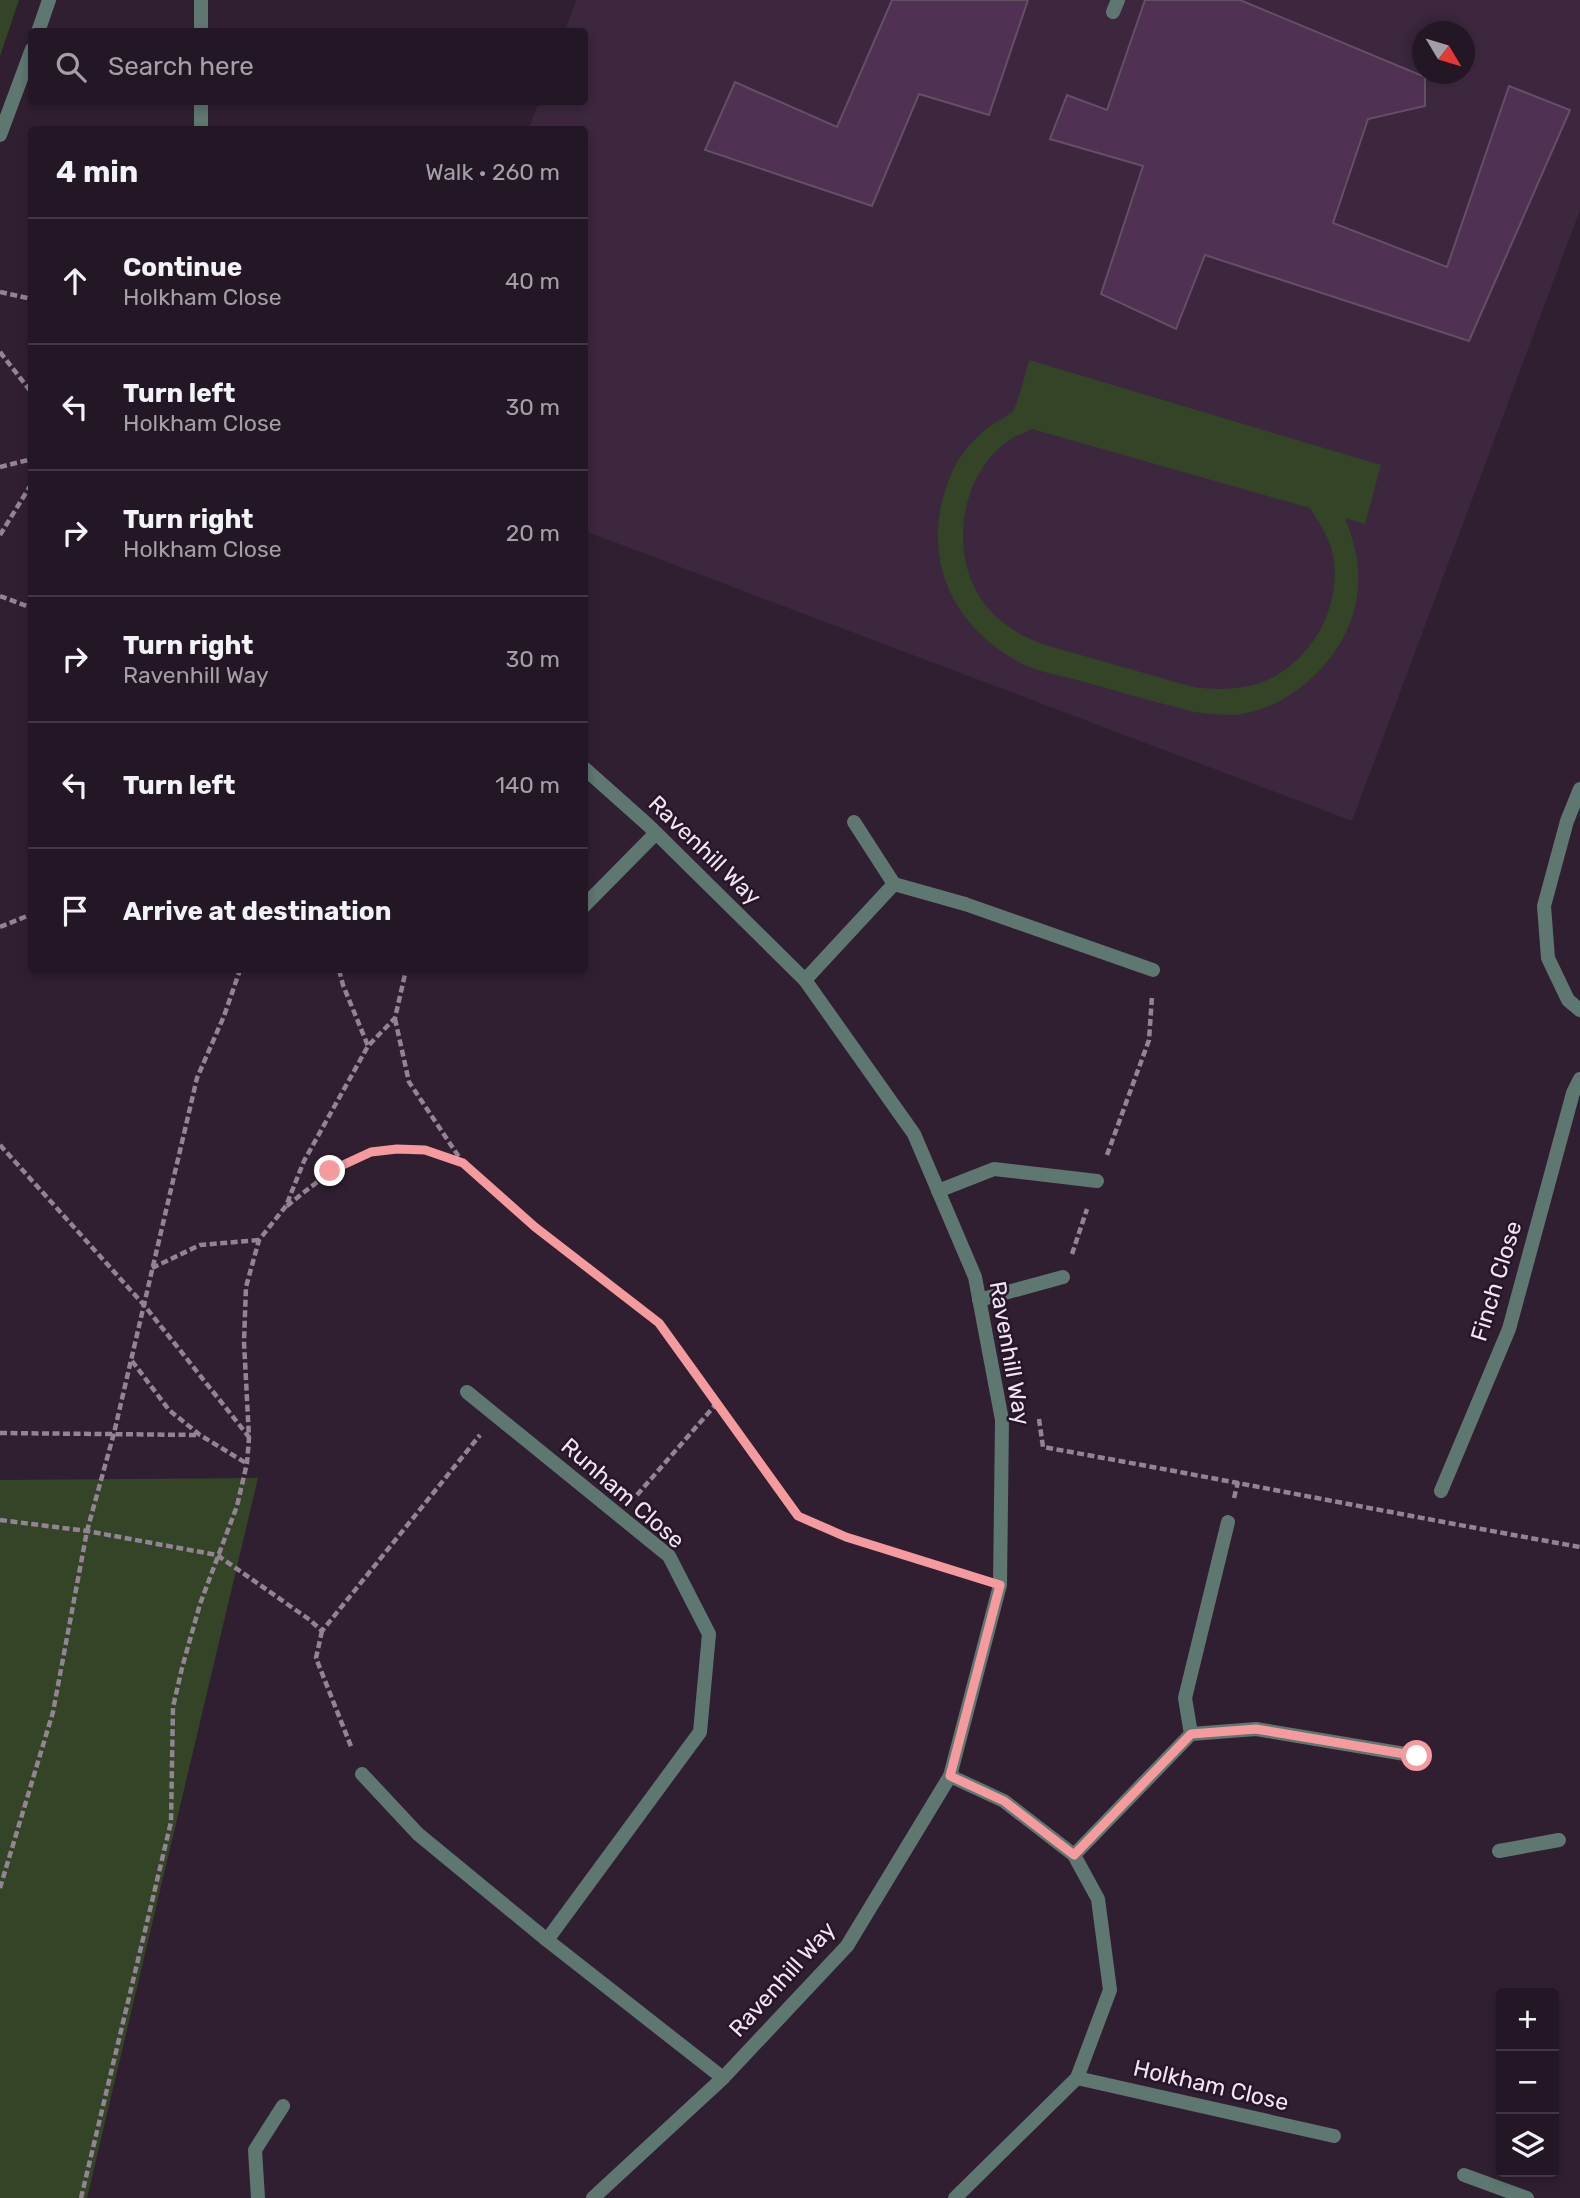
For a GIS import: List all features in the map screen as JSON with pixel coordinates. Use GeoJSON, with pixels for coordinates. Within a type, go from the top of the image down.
{"type":"FeatureCollection","features":[{"type":"Feature","properties":{"kind":"street"},"geometry":{"type":"LineString","coordinates":[[39,28],[49,0]]}},
{"type":"Feature","properties":{"kind":"street"},"geometry":{"type":"LineString","coordinates":[[201,0],[201,28]]}},
{"type":"Feature","properties":{"kind":"street"},"geometry":{"type":"LineString","coordinates":[[0,135],[28,60]]}},
{"type":"Feature","properties":{"kind":"street"},"geometry":{"type":"LineString","coordinates":[[201,105],[201,126]]}},
{"type":"Feature","properties":{"kind":"street","name":"Ravenhill Way"},"geometry":{"type":"LineString","coordinates":[[588,772],[656,833],[805,980],[914,1134],[975,1277],[1002,1420],[1000,1585],[950,1776],[847,1947],[723,2078],[593,2198]]}},
{"type":"Feature","properties":{"kind":"street"},"geometry":{"type":"LineString","coordinates":[[1580,789],[1567,821],[1544,906],[1548,958],[1568,1000],[1580,1010]]}},
{"type":"Feature","properties":{"kind":"street"},"geometry":{"type":"LineString","coordinates":[[854,822],[894,884],[965,904],[1153,970]]}},
{"type":"Feature","properties":{"kind":"street"},"geometry":{"type":"LineString","coordinates":[[588,902],[656,833]]}},
{"type":"Feature","properties":{"kind":"street"},"geometry":{"type":"LineString","coordinates":[[805,980],[894,884]]}},
{"type":"Feature","properties":{"kind":"street","name":"Finch Close"},"geometry":{"type":"LineString","coordinates":[[1441,1491],[1509,1329],[1573,1093],[1580,1079]]}},
{"type":"Feature","properties":{"kind":"street"},"geometry":{"type":"LineString","coordinates":[[938,1191],[994,1169],[1097,1181]]}},
{"type":"Feature","properties":{"kind":"street"},"geometry":{"type":"LineString","coordinates":[[979,1300],[1063,1278]]}},
{"type":"Feature","properties":{"kind":"street","name":"Runham Close"},"geometry":{"type":"LineString","coordinates":[[467,1392],[669,1556],[709,1634],[700,1732],[547,1940]]}},
{"type":"Feature","properties":{"kind":"street"},"geometry":{"type":"LineString","coordinates":[[1191,1734],[1185,1698],[1228,1522]]}},
{"type":"Feature","properties":{"kind":"street"},"geometry":{"type":"LineString","coordinates":[[1074,1855],[1191,1734],[1256,1729],[1417,1756]]}},
{"type":"Feature","properties":{"kind":"street"},"geometry":{"type":"LineString","coordinates":[[362,1774],[418,1834],[547,1940],[723,2078]]}},
{"type":"Feature","properties":{"kind":"street"},"geometry":{"type":"LineString","coordinates":[[950,1776],[1004,1801],[1074,1855],[1098,1899],[1110,1990],[1077,2078],[955,2198]]}},
{"type":"Feature","properties":{"kind":"street"},"geometry":{"type":"LineString","coordinates":[[1499,1851],[1559,1840]]}},
{"type":"Feature","properties":{"kind":"street","name":"Holkham Close"},"geometry":{"type":"LineString","coordinates":[[1077,2078],[1334,2136]]}},
{"type":"Feature","properties":{"kind":"street"},"geometry":{"type":"LineString","coordinates":[[258,2198],[256,2150],[283,2106]]}},
{"type":"Feature","properties":{"kind":"street"},"geometry":{"type":"LineString","coordinates":[[1464,2175],[1527,2198]]}},
{"type":"Feature","properties":{"kind":"path"},"geometry":{"type":"LineString","coordinates":[[0,292],[28,298]]}},
{"type":"Feature","properties":{"kind":"path"},"geometry":{"type":"LineString","coordinates":[[0,352],[28,389]]}},
{"type":"Feature","properties":{"kind":"path"},"geometry":{"type":"LineString","coordinates":[[0,467],[28,460]]}},
{"type":"Feature","properties":{"kind":"path"},"geometry":{"type":"LineString","coordinates":[[0,535],[28,490]]}},
{"type":"Feature","properties":{"kind":"path"},"geometry":{"type":"LineString","coordinates":[[0,596],[28,606]]}},
{"type":"Feature","properties":{"kind":"path"},"geometry":{"type":"LineString","coordinates":[[0,928],[28,916]]}},
{"type":"Feature","properties":{"kind":"path"},"geometry":{"type":"LineString","coordinates":[[1063,1278],[1149,1040],[1153,970]]}},
{"type":"Feature","properties":{"kind":"path"},"geometry":{"type":"LineString","coordinates":[[0,1888],[53,1712],[87,1531],[114,1433],[197,1078],[239,973]]}},
{"type":"Feature","properties":{"kind":"path"},"geometry":{"type":"LineString","coordinates":[[340,973],[368,1046]]}},
{"type":"Feature","properties":{"kind":"path"},"geometry":{"type":"LineString","coordinates":[[405,973],[395,1018],[409,1082],[463,1163],[535,1227],[659,1323],[798,1516],[846,1537],[1000,1585]]}},
{"type":"Feature","properties":{"kind":"path"},"geometry":{"type":"LineString","coordinates":[[286,1206],[304,1161],[368,1046],[395,1018]]}},
{"type":"Feature","properties":{"kind":"path"},"geometry":{"type":"LineString","coordinates":[[0,1144],[144,1305],[249,1438]]}},
{"type":"Feature","properties":{"kind":"path"},"geometry":{"type":"LineString","coordinates":[[80,2198],[171,1822],[173,1707],[200,1604],[237,1506],[247,1463],[249,1438],[244,1342],[246,1287],[259,1240],[286,1206],[330,1171],[371,1152],[425,1150],[463,1163]]}},
{"type":"Feature","properties":{"kind":"path"},"geometry":{"type":"LineString","coordinates":[[152,1268],[200,1245],[259,1240]]}},
{"type":"Feature","properties":{"kind":"path"},"geometry":{"type":"LineString","coordinates":[[131,1360],[169,1410],[200,1435],[247,1463]]}},
{"type":"Feature","properties":{"kind":"path"},"geometry":{"type":"LineString","coordinates":[[619,1516],[717,1403]]}},
{"type":"Feature","properties":{"kind":"path"},"geometry":{"type":"LineString","coordinates":[[362,1774],[316,1658],[322,1631],[496,1415]]}},
{"type":"Feature","properties":{"kind":"path"},"geometry":{"type":"LineString","coordinates":[[1039,1419],[1043,1447],[1238,1482],[1370,1510],[1580,1546]]}},
{"type":"Feature","properties":{"kind":"path"},"geometry":{"type":"LineString","coordinates":[[0,1433],[200,1435]]}},
{"type":"Feature","properties":{"kind":"path"},"geometry":{"type":"LineString","coordinates":[[0,1520],[87,1531],[217,1555],[322,1631]]}},
{"type":"Feature","properties":{"kind":"shaded area"},"geometry":{"type":"Polygon","coordinates":[[[576,0],[1580,0],[1580,210],[1352,821],[588,532],[588,126],[530,126],[538,105],[588,105],[588,28],[566,28],[576,0]]]}},
{"type":"Feature","properties":{"kind":"green space"},"geometry":{"type":"Polygon","coordinates":[[[0,0],[19,0],[0,56],[0,0]]]}},
{"type":"Feature","properties":{"kind":"green space"},"geometry":{"type":"Polygon","coordinates":[[[1029,360],[1381,465],[1365,524],[1345,518],[1354,543],[1358,569],[1355,609],[1336,650],[1304,685],[1264,708],[1242,714],[1194,712],[1032,668],[998,649],[976,630],[958,607],[946,583],[939,556],[938,528],[943,500],[953,470],[964,452],[985,430],[1013,411],[1029,360]],[[1032,429],[1008,441],[989,459],[976,480],[967,504],[963,529],[964,555],[971,579],[983,601],[1005,624],[1031,639],[1193,687],[1241,687],[1276,676],[1293,664],[1307,649],[1328,612],[1335,572],[1332,551],[1310,508],[1032,429]]]}},
{"type":"Feature","properties":{"kind":"green space"},"geometry":{"type":"Polygon","coordinates":[[[258,1478],[87,2198],[0,2198],[0,1480],[258,1478]]]}},
{"type":"Feature","properties":{"kind":"building"},"geometry":{"type":"Polygon","coordinates":[[[892,0],[1028,0],[989,115],[919,94],[872,206],[705,150],[735,82],[837,127],[892,0]]]}},
{"type":"Feature","properties":{"kind":"building"},"geometry":{"type":"Polygon","coordinates":[[[1145,0],[1240,0],[1412,72],[1412,84],[1425,84],[1425,106],[1368,119],[1333,223],[1447,267],[1509,86],[1570,110],[1469,341],[1205,255],[1176,329],[1101,294],[1143,166],[1050,139],[1067,95],[1107,110],[1145,0]]]}},
{"type":"Feature","properties":{"kind":"route"},"geometry":{"type":"LineString","coordinates":[[330,1171],[371,1152],[397,1149],[425,1150],[463,1163],[535,1227],[659,1323],[798,1516],[846,1537],[1000,1585],[950,1776],[1004,1801],[1074,1855],[1191,1734],[1256,1729],[1417,1756]]}}]}
